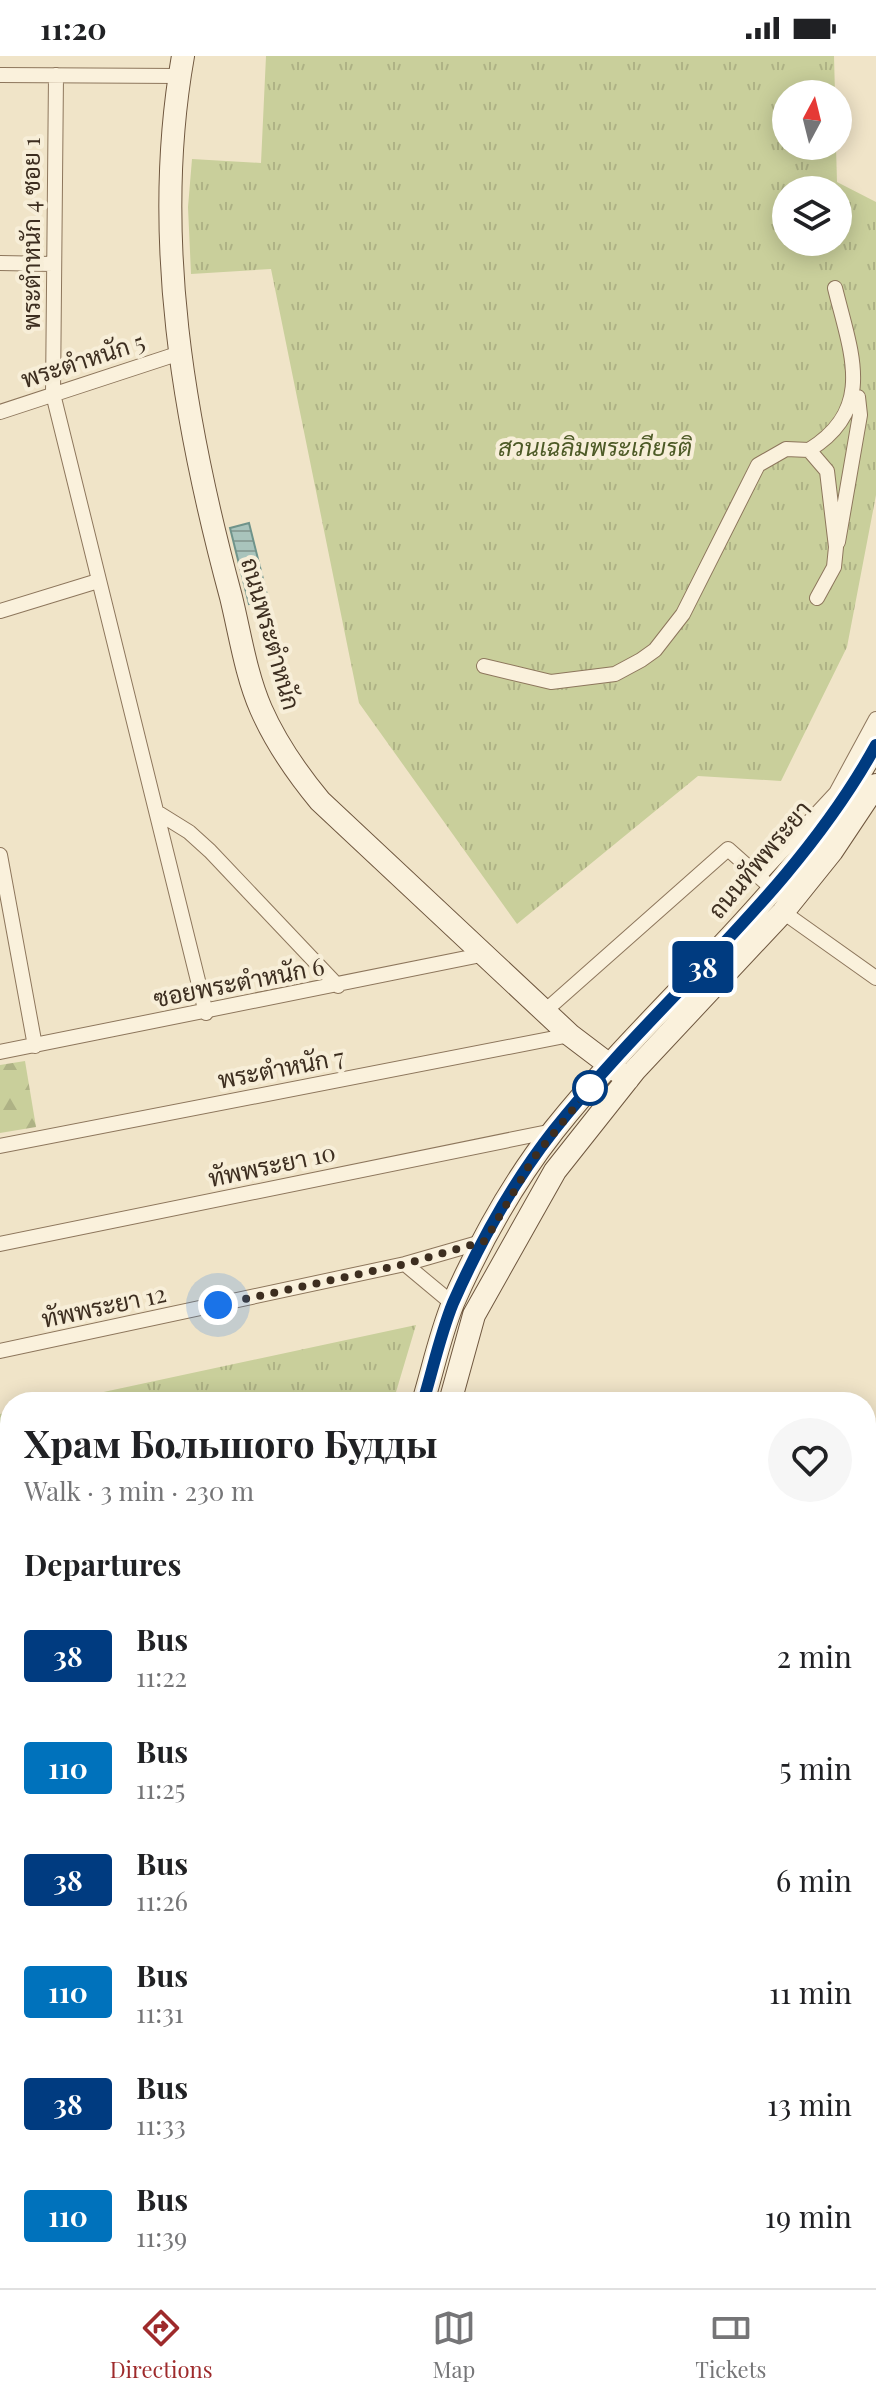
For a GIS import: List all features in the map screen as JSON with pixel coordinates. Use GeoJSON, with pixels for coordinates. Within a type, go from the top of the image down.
{"type":"FeatureCollection","features":[{"type":"Feature","properties":{"kind":"main road","name":"ถนนพระตำหนัก"},"geometry":{"type":"LineString","coordinates":[[181,66],[169,186],[180,353],[215,539],[260,707],[282,752],[328,809],[570,1035],[619,1072]]}},
{"type":"Feature","properties":{"kind":"main road","name":"ถนนทัพพระยา"},"geometry":{"type":"LineString","coordinates":[[453,1392],[474,1315],[555,1171],[619,1072],[766,883],[817,837],[876,745]]}},
{"type":"Feature","properties":{"kind":"main road","name":"ถนนทัพพระยา"},"geometry":{"type":"LineString","coordinates":[[426,1392],[453,1304],[485,1241],[533,1159],[554,1131],[783,912],[832,851],[876,785]]}},
{"type":"Feature","properties":{"kind":"main road"},"geometry":{"type":"LineString","coordinates":[[533,1159],[544,1160],[555,1171]]}},
{"type":"Feature","properties":{"kind":"street"},"geometry":{"type":"LineString","coordinates":[[0,75],[56,75],[181,66]]}},
{"type":"Feature","properties":{"kind":"street","name":"พระตำหนัก 4 ซอย 1"},"geometry":{"type":"LineString","coordinates":[[56,75],[53,394],[98,581],[160,814],[206,1013]]}},
{"type":"Feature","properties":{"kind":"street"},"geometry":{"type":"LineString","coordinates":[[0,263],[53,264]]}},
{"type":"Feature","properties":{"kind":"street"},"geometry":{"type":"LineString","coordinates":[[835,288],[860,415],[843,531],[836,547]]}},
{"type":"Feature","properties":{"kind":"street","name":"พระตำหนัก 5"},"geometry":{"type":"LineString","coordinates":[[0,412],[180,353]]}},
{"type":"Feature","properties":{"kind":"street"},"geometry":{"type":"LineString","coordinates":[[484,666],[551,682],[615,674],[655,650],[683,614],[758,465],[786,449],[809,450],[833,437],[848,416],[857,393]]}},
{"type":"Feature","properties":{"kind":"street"},"geometry":{"type":"LineString","coordinates":[[809,450],[827,471],[836,547],[834,567],[817,598]]}},
{"type":"Feature","properties":{"kind":"street"},"geometry":{"type":"LineString","coordinates":[[0,611],[98,581]]}},
{"type":"Feature","properties":{"kind":"street"},"geometry":{"type":"LineString","coordinates":[[545,1011],[728,849],[766,883],[836,793],[876,719]]}},
{"type":"Feature","properties":{"kind":"street"},"geometry":{"type":"LineString","coordinates":[[160,814],[189,832],[210,851],[338,986]]}},
{"type":"Feature","properties":{"kind":"street"},"geometry":{"type":"LineString","coordinates":[[0,855],[35,1046]]}},
{"type":"Feature","properties":{"kind":"street"},"geometry":{"type":"LineString","coordinates":[[783,912],[876,978]]}},
{"type":"Feature","properties":{"kind":"street","name":"ซอยพระตำหนัก 6"},"geometry":{"type":"LineString","coordinates":[[0,1052],[206,1013],[486,954]]}},
{"type":"Feature","properties":{"kind":"street","name":"พระตำหนัก 7"},"geometry":{"type":"LineString","coordinates":[[0,1146],[570,1035]]}},
{"type":"Feature","properties":{"kind":"street","name":"ทัพพระยา 10"},"geometry":{"type":"LineString","coordinates":[[0,1244],[554,1131]]}},
{"type":"Feature","properties":{"kind":"street","name":"ทัพพระยา 12"},"geometry":{"type":"LineString","coordinates":[[0,1351],[405,1264],[485,1241]]}},
{"type":"Feature","properties":{"kind":"street"},"geometry":{"type":"LineString","coordinates":[[405,1264],[453,1304]]}},
{"type":"Feature","properties":{"kind":"green space","name":"สวนเฉลิมพระเกียรติ"},"geometry":{"type":"Polygon","coordinates":[[[266,56],[834,56],[835,80],[772,80],[772,160],[836,160],[837,176],[772,176],[772,256],[852,256],[852,190],[876,202],[876,495],[847,647],[781,781],[698,776],[517,924],[359,703],[271,269],[191,274],[188,207],[192,159],[261,163],[266,56]]]}},
{"type":"Feature","properties":{"kind":"green space"},"geometry":{"type":"Polygon","coordinates":[[[25,1061],[36,1127],[0,1133],[0,1065],[25,1061]]]}},
{"type":"Feature","properties":{"kind":"green space"},"geometry":{"type":"Polygon","coordinates":[[[416,1325],[396,1392],[104,1392],[416,1325]]]}},
{"type":"Feature","properties":{"kind":"water"},"geometry":{"type":"Polygon","coordinates":[[[249,523],[268,599],[249,604],[230,528],[249,523]]]}},
{"type":"Feature","properties":{"kind":"bus line","name":"38"},"geometry":{"type":"LineString","coordinates":[[426,1392],[453,1304],[485,1241],[533,1159],[610,1066],[769,898],[817,837],[876,745]]}},
{"type":"Feature","properties":{"kind":"route"},"geometry":{"type":"LineString","coordinates":[[218,1305],[405,1264],[485,1241],[533,1159],[590,1088]]}}]}
